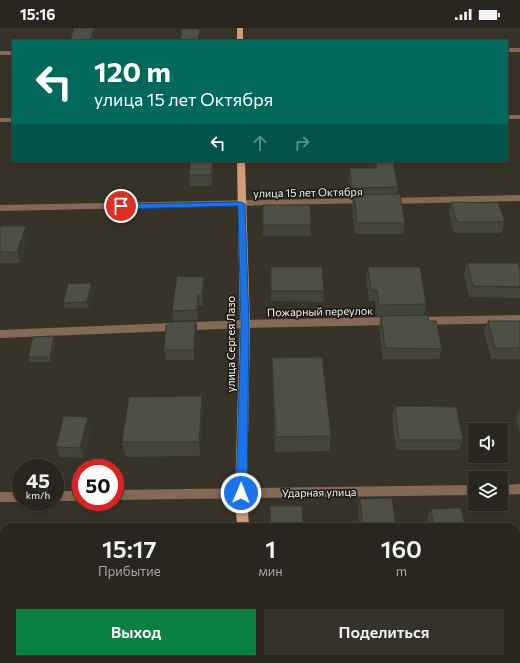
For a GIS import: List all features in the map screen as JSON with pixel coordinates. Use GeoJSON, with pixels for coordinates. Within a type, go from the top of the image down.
{"type":"FeatureCollection","features":[{"type":"Feature","properties":{"kind":"main road"},"geometry":{"type":"LineString","coordinates":[[240,28],[240,40]]}},
{"type":"Feature","properties":{"kind":"main road","name":"улица Сергея Лазо"},"geometry":{"type":"LineString","coordinates":[[241,162],[245,324],[241,493],[243,523]]}},
{"type":"Feature","properties":{"kind":"street"},"geometry":{"type":"LineString","coordinates":[[508,50],[520,50]]}},
{"type":"Feature","properties":{"kind":"street"},"geometry":{"type":"LineString","coordinates":[[0,53],[12,53]]}},
{"type":"Feature","properties":{"kind":"street"},"geometry":{"type":"LineString","coordinates":[[508,117],[520,117]]}},
{"type":"Feature","properties":{"kind":"street"},"geometry":{"type":"LineString","coordinates":[[0,120],[12,120]]}},
{"type":"Feature","properties":{"kind":"street","name":"улица 15 лет Октября"},"geometry":{"type":"LineString","coordinates":[[0,208],[520,198]]}},
{"type":"Feature","properties":{"kind":"street","name":"Пожарный переулок"},"geometry":{"type":"LineString","coordinates":[[0,334],[245,324],[520,319]]}},
{"type":"Feature","properties":{"kind":"street","name":"Ударная улица"},"geometry":{"type":"LineString","coordinates":[[124,495],[468,490]]}},
{"type":"Feature","properties":{"kind":"street"},"geometry":{"type":"LineString","coordinates":[[508,490],[520,490]]}},
{"type":"Feature","properties":{"kind":"street"},"geometry":{"type":"LineString","coordinates":[[0,497],[12,497]]}},
{"type":"Feature","properties":{"kind":"building"},"geometry":{"type":"Polygon","coordinates":[[[74,28],[94,28],[90,40],[70,40],[74,28]]]}},
{"type":"Feature","properties":{"kind":"building"},"geometry":{"type":"Polygon","coordinates":[[[182,29],[200,29],[198,40],[180,40],[182,29]]]}},
{"type":"Feature","properties":{"kind":"building"},"geometry":{"type":"Polygon","coordinates":[[[191,162],[213,162],[211,175],[189,175],[191,162]]]}},
{"type":"Feature","properties":{"kind":"building"},"geometry":{"type":"Polygon","coordinates":[[[376,162],[393,162],[398,187],[352,188],[350,168],[377,168],[376,162]]]}},
{"type":"Feature","properties":{"kind":"building"},"geometry":{"type":"Polygon","coordinates":[[[400,194],[405,223],[357,223],[354,195],[400,194]]]}},
{"type":"Feature","properties":{"kind":"building"},"geometry":{"type":"Polygon","coordinates":[[[451,202],[498,203],[505,222],[457,222],[451,202]]]}},
{"type":"Feature","properties":{"kind":"building"},"geometry":{"type":"Polygon","coordinates":[[[263,205],[310,205],[311,225],[263,225],[263,205]]]}},
{"type":"Feature","properties":{"kind":"building"},"geometry":{"type":"Polygon","coordinates":[[[0,226],[26,226],[17,252],[0,252],[0,226]]]}},
{"type":"Feature","properties":{"kind":"building"},"geometry":{"type":"Polygon","coordinates":[[[467,263],[518,263],[520,270],[520,287],[473,286],[467,263]]]}},
{"type":"Feature","properties":{"kind":"building"},"geometry":{"type":"Polygon","coordinates":[[[271,267],[322,267],[324,291],[271,291],[271,267]]]}},
{"type":"Feature","properties":{"kind":"building"},"geometry":{"type":"Polygon","coordinates":[[[368,267],[420,267],[426,304],[379,305],[377,290],[371,290],[368,267]]]}},
{"type":"Feature","properties":{"kind":"building"},"geometry":{"type":"Polygon","coordinates":[[[177,276],[204,277],[202,295],[198,295],[197,310],[172,311],[177,276]]]}},
{"type":"Feature","properties":{"kind":"building"},"geometry":{"type":"Polygon","coordinates":[[[91,283],[87,302],[63,303],[68,284],[91,283]]]}},
{"type":"Feature","properties":{"kind":"building"},"geometry":{"type":"Polygon","coordinates":[[[428,315],[429,321],[436,321],[442,349],[385,348],[381,316],[428,315]]]}},
{"type":"Feature","properties":{"kind":"building"},"geometry":{"type":"Polygon","coordinates":[[[196,321],[193,350],[164,350],[166,325],[170,325],[171,322],[196,321]]]}},
{"type":"Feature","properties":{"kind":"building"},"geometry":{"type":"Polygon","coordinates":[[[488,321],[520,321],[520,348],[495,348],[488,321]]]}},
{"type":"Feature","properties":{"kind":"building"},"geometry":{"type":"Polygon","coordinates":[[[54,336],[50,357],[28,357],[33,337],[54,336]]]}},
{"type":"Feature","properties":{"kind":"building"},"geometry":{"type":"Polygon","coordinates":[[[322,357],[331,436],[276,437],[272,358],[322,357]]]}},
{"type":"Feature","properties":{"kind":"building"},"geometry":{"type":"Polygon","coordinates":[[[202,396],[199,442],[122,442],[129,397],[202,396]]]}},
{"type":"Feature","properties":{"kind":"building"},"geometry":{"type":"Polygon","coordinates":[[[395,406],[456,407],[463,440],[399,440],[395,406]]]}},
{"type":"Feature","properties":{"kind":"building"},"geometry":{"type":"Polygon","coordinates":[[[64,416],[88,417],[80,448],[56,447],[64,416]]]}},
{"type":"Feature","properties":{"kind":"building"},"geometry":{"type":"Polygon","coordinates":[[[392,498],[395,523],[363,523],[360,499],[392,498]]]}},
{"type":"Feature","properties":{"kind":"building"},"geometry":{"type":"Polygon","coordinates":[[[270,506],[302,506],[303,523],[271,523],[270,506]]]}},
{"type":"Feature","properties":{"kind":"building"},"geometry":{"type":"Polygon","coordinates":[[[461,508],[464,523],[433,523],[431,509],[461,508]]]}},
{"type":"Feature","properties":{"kind":"route"},"geometry":{"type":"LineString","coordinates":[[121,206],[241,204],[245,324],[241,493]]}}]}
